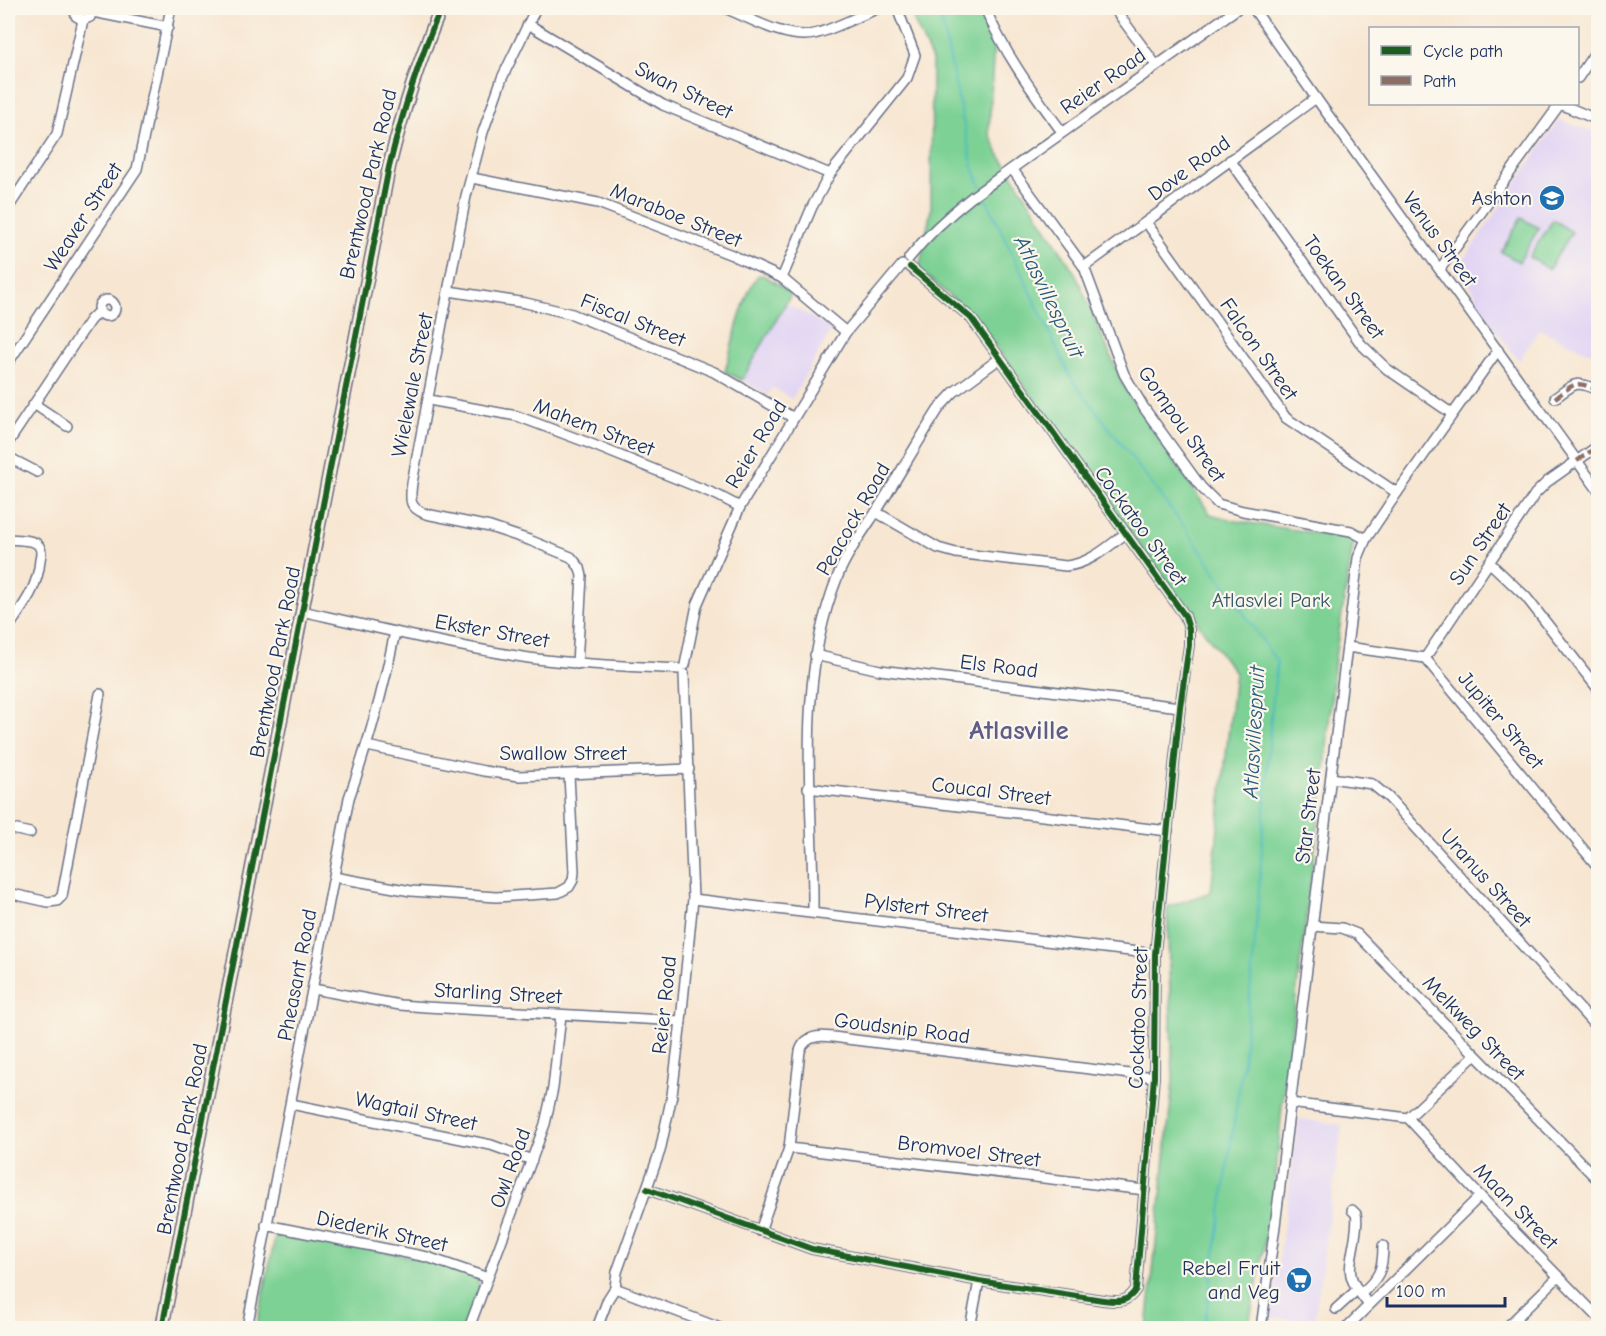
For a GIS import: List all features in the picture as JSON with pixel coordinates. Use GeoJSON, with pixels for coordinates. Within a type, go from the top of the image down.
{"type":"FeatureCollection","features":[{"type":"Feature","properties":{"kind":"street"},"geometry":{"type":"LineString","coordinates":[[73,8],[76,16],[83,20],[88,19],[93,10],[168,27]]}},
{"type":"Feature","properties":{"kind":"street","name":"Weaver Street"},"geometry":{"type":"LineString","coordinates":[[8,363],[137,169],[171,8]]}},
{"type":"Feature","properties":{"kind":"street","name":"Brentwood Park Road"},"geometry":{"type":"LineString","coordinates":[[162,1329],[389,167],[401,116],[419,60],[441,8]]}},
{"type":"Feature","properties":{"kind":"street","name":"Wielewale Street"},"geometry":{"type":"LineString","coordinates":[[536,8],[502,78],[483,132],[466,196],[410,501],[416,511],[490,527],[571,557],[580,568],[582,576],[577,664]]}},
{"type":"Feature","properties":{"kind":"street"},"geometry":{"type":"LineString","coordinates":[[725,8],[777,30],[800,35],[814,34],[879,8]]}},
{"type":"Feature","properties":{"kind":"street"},"geometry":{"type":"LineString","coordinates":[[782,278],[812,207],[830,174],[907,78],[913,67],[915,56],[897,8]]}},
{"type":"Feature","properties":{"kind":"street"},"geometry":{"type":"LineString","coordinates":[[985,8],[1011,60],[1062,132]]}},
{"type":"Feature","properties":{"kind":"street"},"geometry":{"type":"LineString","coordinates":[[1114,8],[1156,65]]}},
{"type":"Feature","properties":{"kind":"street","name":"Reier Road"},"geometry":{"type":"LineString","coordinates":[[597,1329],[608,1299],[615,1288],[617,1272],[648,1189],[669,1112],[693,899],[683,669],[697,605],[740,507],[792,417],[846,332],[938,225],[987,186],[1238,8]]}},
{"type":"Feature","properties":{"kind":"street","name":"Venus Street"},"geometry":{"type":"LineString","coordinates":[[1253,8],[1599,490]]}},
{"type":"Feature","properties":{"kind":"street"},"geometry":{"type":"LineString","coordinates":[[8,208],[57,134],[83,20]]}},
{"type":"Feature","properties":{"kind":"street","name":"Swan Street"},"geometry":{"type":"LineString","coordinates":[[528,24],[663,105],[830,174]]}},
{"type":"Feature","properties":{"kind":"street"},"geometry":{"type":"LineString","coordinates":[[1579,77],[1599,48]]}},
{"type":"Feature","properties":{"kind":"street","name":"Dove Road"},"geometry":{"type":"LineString","coordinates":[[1084,267],[1316,98]]}},
{"type":"Feature","properties":{"kind":"street"},"geometry":{"type":"LineString","coordinates":[[1440,269],[1559,105]]}},
{"type":"Feature","properties":{"kind":"street"},"geometry":{"type":"LineString","coordinates":[[1562,105],[1599,120]]}},
{"type":"Feature","properties":{"kind":"street","name":"Toekan Street"},"geometry":{"type":"LineString","coordinates":[[1230,160],[1361,344],[1387,369],[1451,413]]}},
{"type":"Feature","properties":{"kind":"street","name":"Gompou Street"},"geometry":{"type":"LineString","coordinates":[[1012,169],[1084,267],[1124,374],[1144,408],[1201,487],[1218,504],[1243,511],[1351,531],[1366,539]]}},
{"type":"Feature","properties":{"kind":"street","name":"Maraboe Street"},"geometry":{"type":"LineString","coordinates":[[472,178],[598,202],[732,255],[782,278],[846,332]]}},
{"type":"Feature","properties":{"kind":"street","name":"Falcon Street"},"geometry":{"type":"LineString","coordinates":[[1146,222],[1286,418],[1397,493]]}},
{"type":"Feature","properties":{"kind":"street","name":"Cockatoo Street"},"geometry":{"type":"LineString","coordinates":[[648,1189],[812,1249],[980,1281],[1119,1302],[1127,1300],[1137,1285],[1154,1077],[1155,954],[1189,629],[1185,615],[971,318],[907,263]]}},
{"type":"Feature","properties":{"kind":"street","name":"Fiscal Street"},"geometry":{"type":"LineString","coordinates":[[449,291],[526,303],[572,314],[714,372],[792,417]]}},
{"type":"Feature","properties":{"kind":"street"},"geometry":{"type":"LineString","coordinates":[[8,443],[90,320],[99,311]]}},
{"type":"Feature","properties":{"kind":"street","name":"Star Street"},"geometry":{"type":"LineString","coordinates":[[1261,1329],[1358,558],[1366,539],[1451,413],[1498,350]]}},
{"type":"Feature","properties":{"kind":"street","name":"Peacock Road"},"geometry":{"type":"LineString","coordinates":[[813,912],[808,788],[810,693],[815,655],[825,614],[838,577],[856,542],[940,407],[954,392],[999,358]]}},
{"type":"Feature","properties":{"kind":"street"},"geometry":{"type":"LineString","coordinates":[[1555,398],[1574,384],[1581,383],[1599,390]]}},
{"type":"Feature","properties":{"kind":"street","name":"Mahem Street"},"geometry":{"type":"LineString","coordinates":[[429,400],[517,416],[597,446],[740,507]]}},
{"type":"Feature","properties":{"kind":"street"},"geometry":{"type":"LineString","coordinates":[[34,404],[67,426]]}},
{"type":"Feature","properties":{"kind":"street","name":"Sun Street"},"geometry":{"type":"LineString","coordinates":[[1425,658],[1534,494],[1547,482],[1599,446]]}},
{"type":"Feature","properties":{"kind":"street"},"geometry":{"type":"LineString","coordinates":[[8,458],[37,471]]}},
{"type":"Feature","properties":{"kind":"street"},"geometry":{"type":"LineString","coordinates":[[876,512],[938,549],[1066,566],[1077,565],[1089,560],[1126,533]]}},
{"type":"Feature","properties":{"kind":"street"},"geometry":{"type":"LineString","coordinates":[[8,539],[35,543],[39,546],[41,554],[33,590],[8,628]]}},
{"type":"Feature","properties":{"kind":"street"},"geometry":{"type":"LineString","coordinates":[[1489,562],[1526,597],[1599,689]]}},
{"type":"Feature","properties":{"kind":"street","name":"Ekster Street"},"geometry":{"type":"LineString","coordinates":[[302,611],[529,658],[577,664],[683,669]]}},
{"type":"Feature","properties":{"kind":"street","name":"Pheasant Road"},"geometry":{"type":"LineString","coordinates":[[247,1329],[349,798],[367,746],[395,632]]}},
{"type":"Feature","properties":{"kind":"street"},"geometry":{"type":"LineString","coordinates":[[1347,647],[1425,658]]}},
{"type":"Feature","properties":{"kind":"street","name":"Els Road"},"geometry":{"type":"LineString","coordinates":[[815,655],[880,670],[1180,707]]}},
{"type":"Feature","properties":{"kind":"street","name":"Jupiter Street"},"geometry":{"type":"LineString","coordinates":[[1425,658],[1599,867]]}},
{"type":"Feature","properties":{"kind":"street"},"geometry":{"type":"LineString","coordinates":[[8,893],[48,902],[62,896],[100,694]]}},
{"type":"Feature","properties":{"kind":"street","name":"Swallow Street"},"geometry":{"type":"LineString","coordinates":[[367,746],[484,771],[519,776],[689,769]]}},
{"type":"Feature","properties":{"kind":"street"},"geometry":{"type":"LineString","coordinates":[[334,877],[411,891],[443,894],[496,897],[552,894],[564,891],[574,877],[569,775]]}},
{"type":"Feature","properties":{"kind":"street","name":"Uranus Street"},"geometry":{"type":"LineString","coordinates":[[1331,778],[1372,784],[1389,798],[1599,1029]]}},
{"type":"Feature","properties":{"kind":"street","name":"Coucal Street"},"geometry":{"type":"LineString","coordinates":[[808,788],[1168,831]]}},
{"type":"Feature","properties":{"kind":"street"},"geometry":{"type":"LineString","coordinates":[[8,828],[30,832]]}},
{"type":"Feature","properties":{"kind":"street","name":"Pylstert Street"},"geometry":{"type":"LineString","coordinates":[[693,899],[1155,954]]}},
{"type":"Feature","properties":{"kind":"street","name":"Melkweg Street"},"geometry":{"type":"LineString","coordinates":[[1312,926],[1342,928],[1357,934],[1599,1180]]}},
{"type":"Feature","properties":{"kind":"street","name":"Starling Street"},"geometry":{"type":"LineString","coordinates":[[313,989],[400,1005],[681,1021]]}},
{"type":"Feature","properties":{"kind":"street","name":"Owl Road"},"geometry":{"type":"LineString","coordinates":[[469,1329],[545,1124],[553,1088],[561,1015]]}},
{"type":"Feature","properties":{"kind":"street","name":"Goudsnip Road"},"geometry":{"type":"LineString","coordinates":[[760,1231],[789,1148],[800,1051],[806,1042],[817,1036],[1154,1077]]}},
{"type":"Feature","properties":{"kind":"street"},"geometry":{"type":"LineString","coordinates":[[1290,1103],[1408,1118],[1476,1055]]}},
{"type":"Feature","properties":{"kind":"street","name":"Wagtail Street"},"geometry":{"type":"LineString","coordinates":[[291,1104],[491,1145],[532,1160]]}},
{"type":"Feature","properties":{"kind":"street","name":"Maan Street"},"geometry":{"type":"LineString","coordinates":[[1408,1118],[1480,1196],[1599,1317]]}},
{"type":"Feature","properties":{"kind":"street","name":"Bromvoel Street"},"geometry":{"type":"LineString","coordinates":[[789,1148],[1145,1190]]}},
{"type":"Feature","properties":{"kind":"street"},"geometry":{"type":"LineString","coordinates":[[1346,1329],[1480,1196]]}},
{"type":"Feature","properties":{"kind":"street"},"geometry":{"type":"LineString","coordinates":[[1352,1210],[1356,1214],[1357,1224],[1349,1273],[1369,1305]]}},
{"type":"Feature","properties":{"kind":"street","name":"Diederik Street"},"geometry":{"type":"LineString","coordinates":[[266,1225],[427,1257],[488,1278]]}},
{"type":"Feature","properties":{"kind":"street"},"geometry":{"type":"LineString","coordinates":[[1336,1309],[1377,1280],[1383,1262],[1383,1246]]}},
{"type":"Feature","properties":{"kind":"street"},"geometry":{"type":"LineString","coordinates":[[1506,1329],[1558,1277]]}},
{"type":"Feature","properties":{"kind":"street"},"geometry":{"type":"LineString","coordinates":[[970,1329],[980,1281]]}},
{"type":"Feature","properties":{"kind":"street"},"geometry":{"type":"LineString","coordinates":[[615,1288],[720,1329]]}},
{"type":"Feature","properties":{"kind":"shaded area","name":"Ashton"},"geometry":{"type":"Polygon","coordinates":[[[1559,120],[1598,133],[1598,356],[1539,329],[1519,361],[1476,304],[1475,293],[1461,270],[1462,262],[1559,120]]]}},
{"type":"Feature","properties":{"kind":"shaded area"},"geometry":{"type":"Polygon","coordinates":[[[786,303],[832,329],[792,399],[772,387],[768,395],[742,380],[786,303]]]}},
{"type":"Feature","properties":{"kind":"shaded area"},"geometry":{"type":"Polygon","coordinates":[[[1299,1119],[1342,1125],[1314,1323],[1271,1317],[1299,1119]]]}},
{"type":"Feature","properties":{"kind":"green space","name":"Atlasvlei Park"},"geometry":{"type":"Polygon","coordinates":[[[908,8],[980,8],[994,40],[989,132],[999,154],[1075,273],[1124,387],[1210,514],[1236,521],[1354,539],[1335,657],[1325,769],[1282,1106],[1274,1197],[1248,1328],[1147,1328],[1173,1081],[1167,907],[1211,892],[1235,673],[976,319],[919,269],[931,210],[932,60],[908,8]]]}},
{"type":"Feature","properties":{"kind":"green space"},"geometry":{"type":"Polygon","coordinates":[[[1521,218],[1539,228],[1519,262],[1501,252],[1521,218]]]}},
{"type":"Feature","properties":{"kind":"green space"},"geometry":{"type":"Polygon","coordinates":[[[1553,220],[1572,232],[1549,269],[1529,257],[1553,220]]]}},
{"type":"Feature","properties":{"kind":"green space"},"geometry":{"type":"Polygon","coordinates":[[[759,275],[765,276],[790,292],[790,296],[742,380],[725,372],[743,306],[748,292],[759,275]]]}},
{"type":"Feature","properties":{"kind":"green space"},"geometry":{"type":"Polygon","coordinates":[[[276,1233],[429,1260],[477,1278],[480,1289],[465,1328],[256,1328],[276,1233]]]}},
{"type":"Feature","properties":{"kind":"waterway","name":"Atlasvillespruit"},"geometry":{"type":"LineString","coordinates":[[939,8],[973,168],[981,187]]}},
{"type":"Feature","properties":{"kind":"waterway","name":"Atlasvillespruit"},"geometry":{"type":"LineString","coordinates":[[983,192],[1071,378],[1186,529],[1277,662],[1244,1054],[1204,1328]]}},
{"type":"Feature","properties":{"kind":"marked path"},"geometry":{"type":"LineString","coordinates":[[1555,398],[1579,384],[1598,390]]}},
{"type":"Feature","properties":{"kind":"marked path"},"geometry":{"type":"LineString","coordinates":[[1577,461],[1598,446]]}},
{"type":"Feature","properties":{"kind":"cycle path"},"geometry":{"type":"LineString","coordinates":[[162,1328],[389,167],[412,86],[441,8]]}},
{"type":"Feature","properties":{"kind":"cycle path"},"geometry":{"type":"LineString","coordinates":[[647,1189],[812,1249],[979,1281],[1108,1301],[1126,1299],[1136,1289],[1154,1077],[1155,954],[1189,629],[1185,616],[971,318],[910,267]]}},
{"type":"Feature","properties":{"kind":"place","name":"Ashton"},"geometry":{"type":"Point","coordinates":[1552,198]}},
{"type":"Feature","properties":{"kind":"place","name":"Rebel Fruit and Veg"},"geometry":{"type":"Point","coordinates":[1299,1280]}},
{"type":"Feature","properties":{"kind":"district","name":"Atlasville"},"geometry":{"type":"Point","coordinates":[1019,730]}}]}
